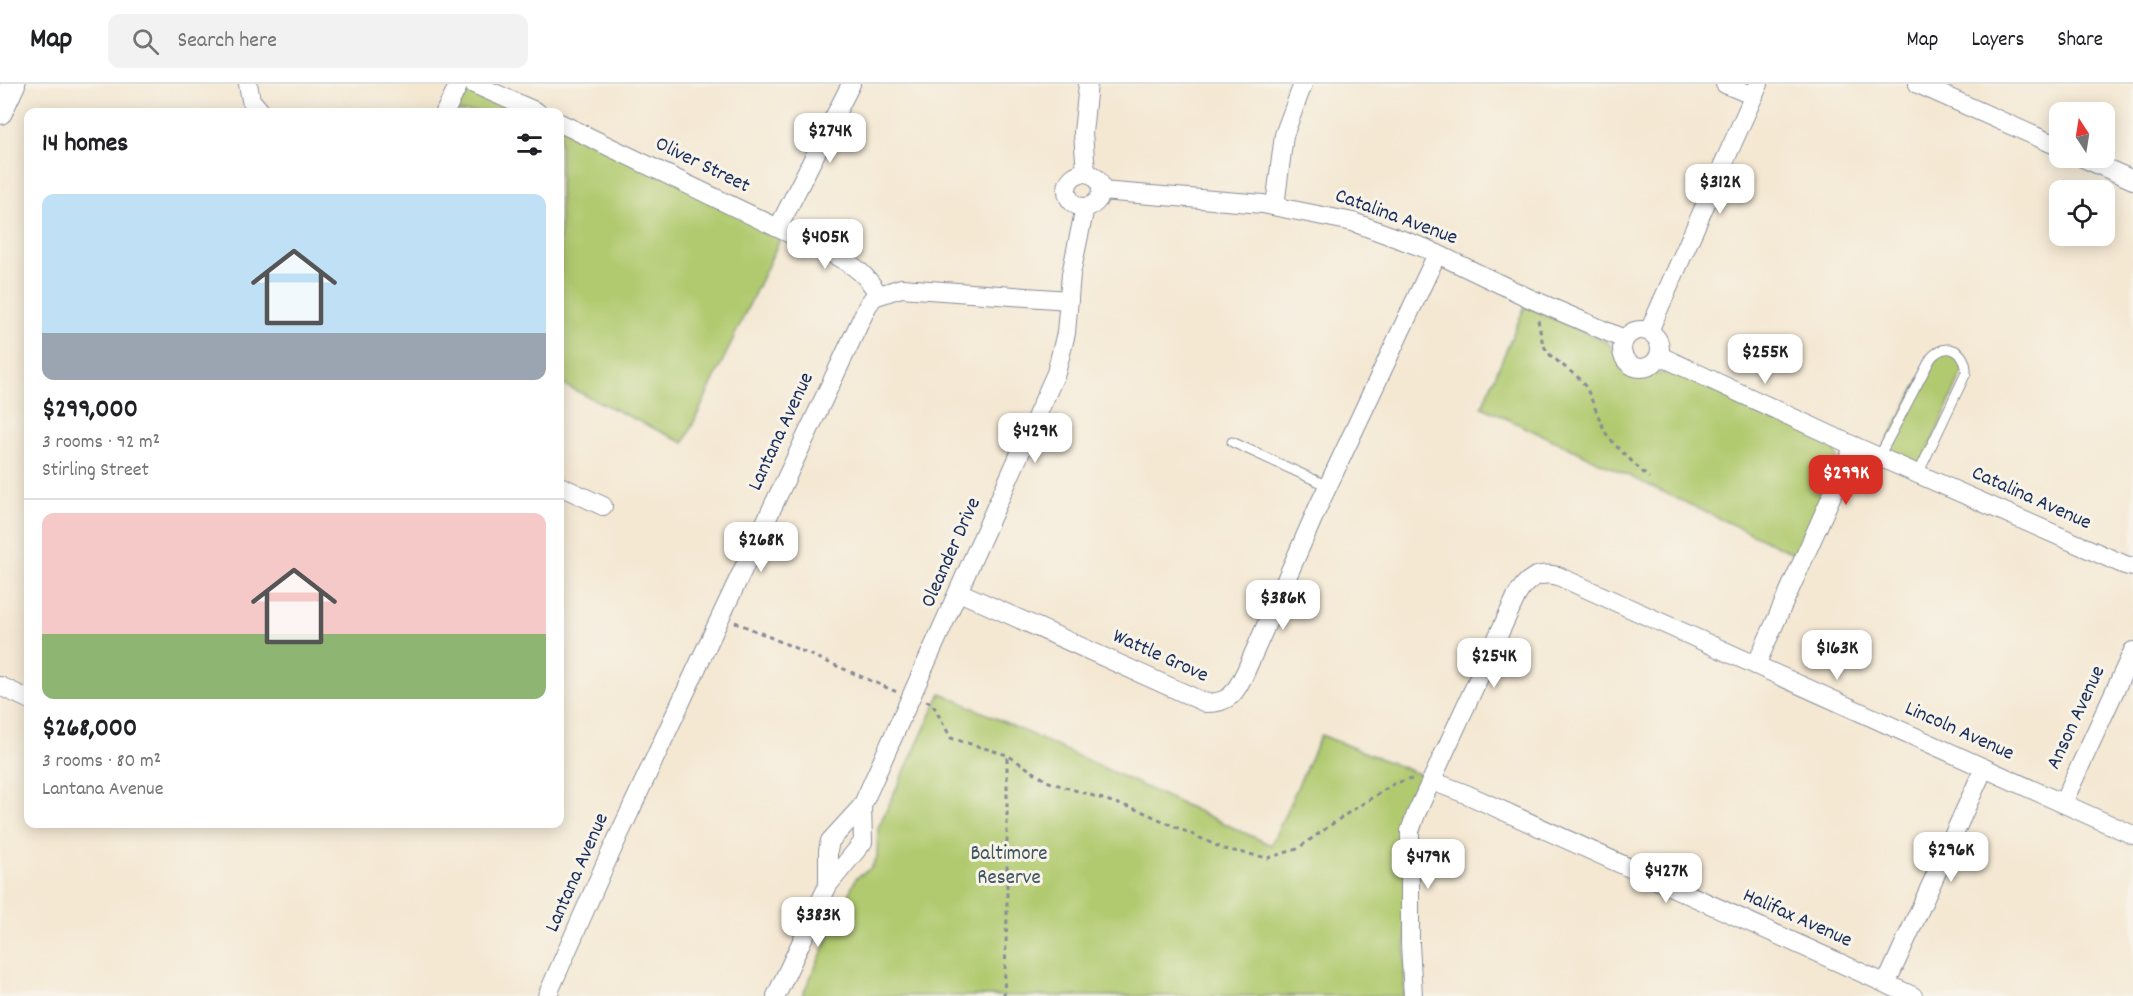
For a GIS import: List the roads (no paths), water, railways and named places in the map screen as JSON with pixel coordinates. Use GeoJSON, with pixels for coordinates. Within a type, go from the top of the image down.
{"type":"FeatureCollection","features":[{"type":"Feature","properties":{"kind":"street"},"geometry":{"type":"LineString","coordinates":[[0,112],[13,84]]}},
{"type":"Feature","properties":{"kind":"street"},"geometry":{"type":"LineString","coordinates":[[248,84],[251,100],[258,108]]}},
{"type":"Feature","properties":{"kind":"street"},"geometry":{"type":"LineString","coordinates":[[447,108],[459,84]]}},
{"type":"Feature","properties":{"kind":"street"},"geometry":{"type":"LineString","coordinates":[[474,84],[528,108]]}},
{"type":"Feature","properties":{"kind":"street"},"geometry":{"type":"LineString","coordinates":[[778,228],[851,84]]}},
{"type":"Feature","properties":{"kind":"street"},"geometry":{"type":"LineString","coordinates":[[1086,173],[1083,133],[1088,84]]}},
{"type":"Feature","properties":{"kind":"street"},"geometry":{"type":"LineString","coordinates":[[1275,206],[1284,135],[1303,84]]}},
{"type":"Feature","properties":{"kind":"street"},"geometry":{"type":"LineString","coordinates":[[1649,331],[1756,90],[1725,84]]}},
{"type":"Feature","properties":{"kind":"street"},"geometry":{"type":"LineString","coordinates":[[1918,84],[2049,142]]}},
{"type":"Feature","properties":{"kind":"street","name":"Oliver Street"},"geometry":{"type":"LineString","coordinates":[[564,125],[854,265],[866,276],[879,295]]}},
{"type":"Feature","properties":{"kind":"street"},"geometry":{"type":"LineString","coordinates":[[2106,168],[2133,180]]}},
{"type":"Feature","properties":{"kind":"street"},"geometry":{"type":"LineString","coordinates":[[1086,173],[1096,178],[1101,192],[1096,203],[1085,207],[1072,203],[1066,191],[1071,178],[1077,174],[1086,173]]}},
{"type":"Feature","properties":{"kind":"street","name":"Catalina Avenue"},"geometry":{"type":"LineString","coordinates":[[1101,192],[1275,206],[1353,222],[1437,254],[1528,298],[1624,339]]}},
{"type":"Feature","properties":{"kind":"street","name":"Oleander Drive"},"geometry":{"type":"LineString","coordinates":[[828,885],[830,841],[862,806],[1056,373],[1066,333],[1071,274],[1085,207]]}},
{"type":"Feature","properties":{"kind":"street","name":"Wattle Grove"},"geometry":{"type":"LineString","coordinates":[[959,592],[1206,703],[1218,703],[1229,698],[1236,690],[1328,486],[1437,254]]}},
{"type":"Feature","properties":{"kind":"street"},"geometry":{"type":"LineString","coordinates":[[879,295],[901,288],[1069,300]]}},
{"type":"Feature","properties":{"kind":"street","name":"Lantana Avenue"},"geometry":{"type":"LineString","coordinates":[[547,996],[855,329],[868,305],[874,297],[879,295]]}},
{"type":"Feature","properties":{"kind":"street"},"geometry":{"type":"LineString","coordinates":[[1637,330],[1649,331],[1658,340],[1660,356],[1651,366],[1636,369],[1630,366],[1622,354],[1624,339],[1637,330]]}},
{"type":"Feature","properties":{"kind":"street","name":"Catalina Avenue"},"geometry":{"type":"LineString","coordinates":[[1660,356],[1854,446],[2130,568]]}},
{"type":"Feature","properties":{"kind":"street"},"geometry":{"type":"LineString","coordinates":[[1756,665],[1854,446]]}},
{"type":"Feature","properties":{"kind":"street"},"geometry":{"type":"LineString","coordinates":[[564,488],[603,506]]}},
{"type":"Feature","properties":{"kind":"street","name":"Lincoln Avenue"},"geometry":{"type":"LineString","coordinates":[[1432,781],[1516,597],[1528,580],[1535,576],[1549,574],[1558,576],[2133,835]]}},
{"type":"Feature","properties":{"kind":"street","name":"Anson Avenue"},"geometry":{"type":"LineString","coordinates":[[2063,803],[2133,651]]}},
{"type":"Feature","properties":{"kind":"street"},"geometry":{"type":"LineString","coordinates":[[0,686],[24,697]]}},
{"type":"Feature","properties":{"kind":"street"},"geometry":{"type":"LineString","coordinates":[[1886,984],[1984,768]]}},
{"type":"Feature","properties":{"kind":"street"},"geometry":{"type":"LineString","coordinates":[[1413,996],[1410,944],[1410,831],[1432,781]]}},
{"type":"Feature","properties":{"kind":"street","name":"Halifax Avenue"},"geometry":{"type":"LineString","coordinates":[[1432,781],[1913,996]]}},
{"type":"Feature","properties":{"kind":"street","name":"Oleander Drive"},"geometry":{"type":"LineString","coordinates":[[776,996],[828,885],[863,842],[862,806]]}},
{"type":"Feature","properties":{"kind":"lane"},"geometry":{"type":"LineString","coordinates":[[1879,457],[1931,358],[1943,349],[1955,350],[1964,358],[1966,374],[1918,474]]}},
{"type":"Feature","properties":{"kind":"lane"},"geometry":{"type":"LineString","coordinates":[[1232,442],[1328,486]]}},
{"type":"Feature","properties":{"kind":"park label","name":"Baltimore Reserve"},"geometry":{"type":"Point","coordinates":[1009,867]}}]}
